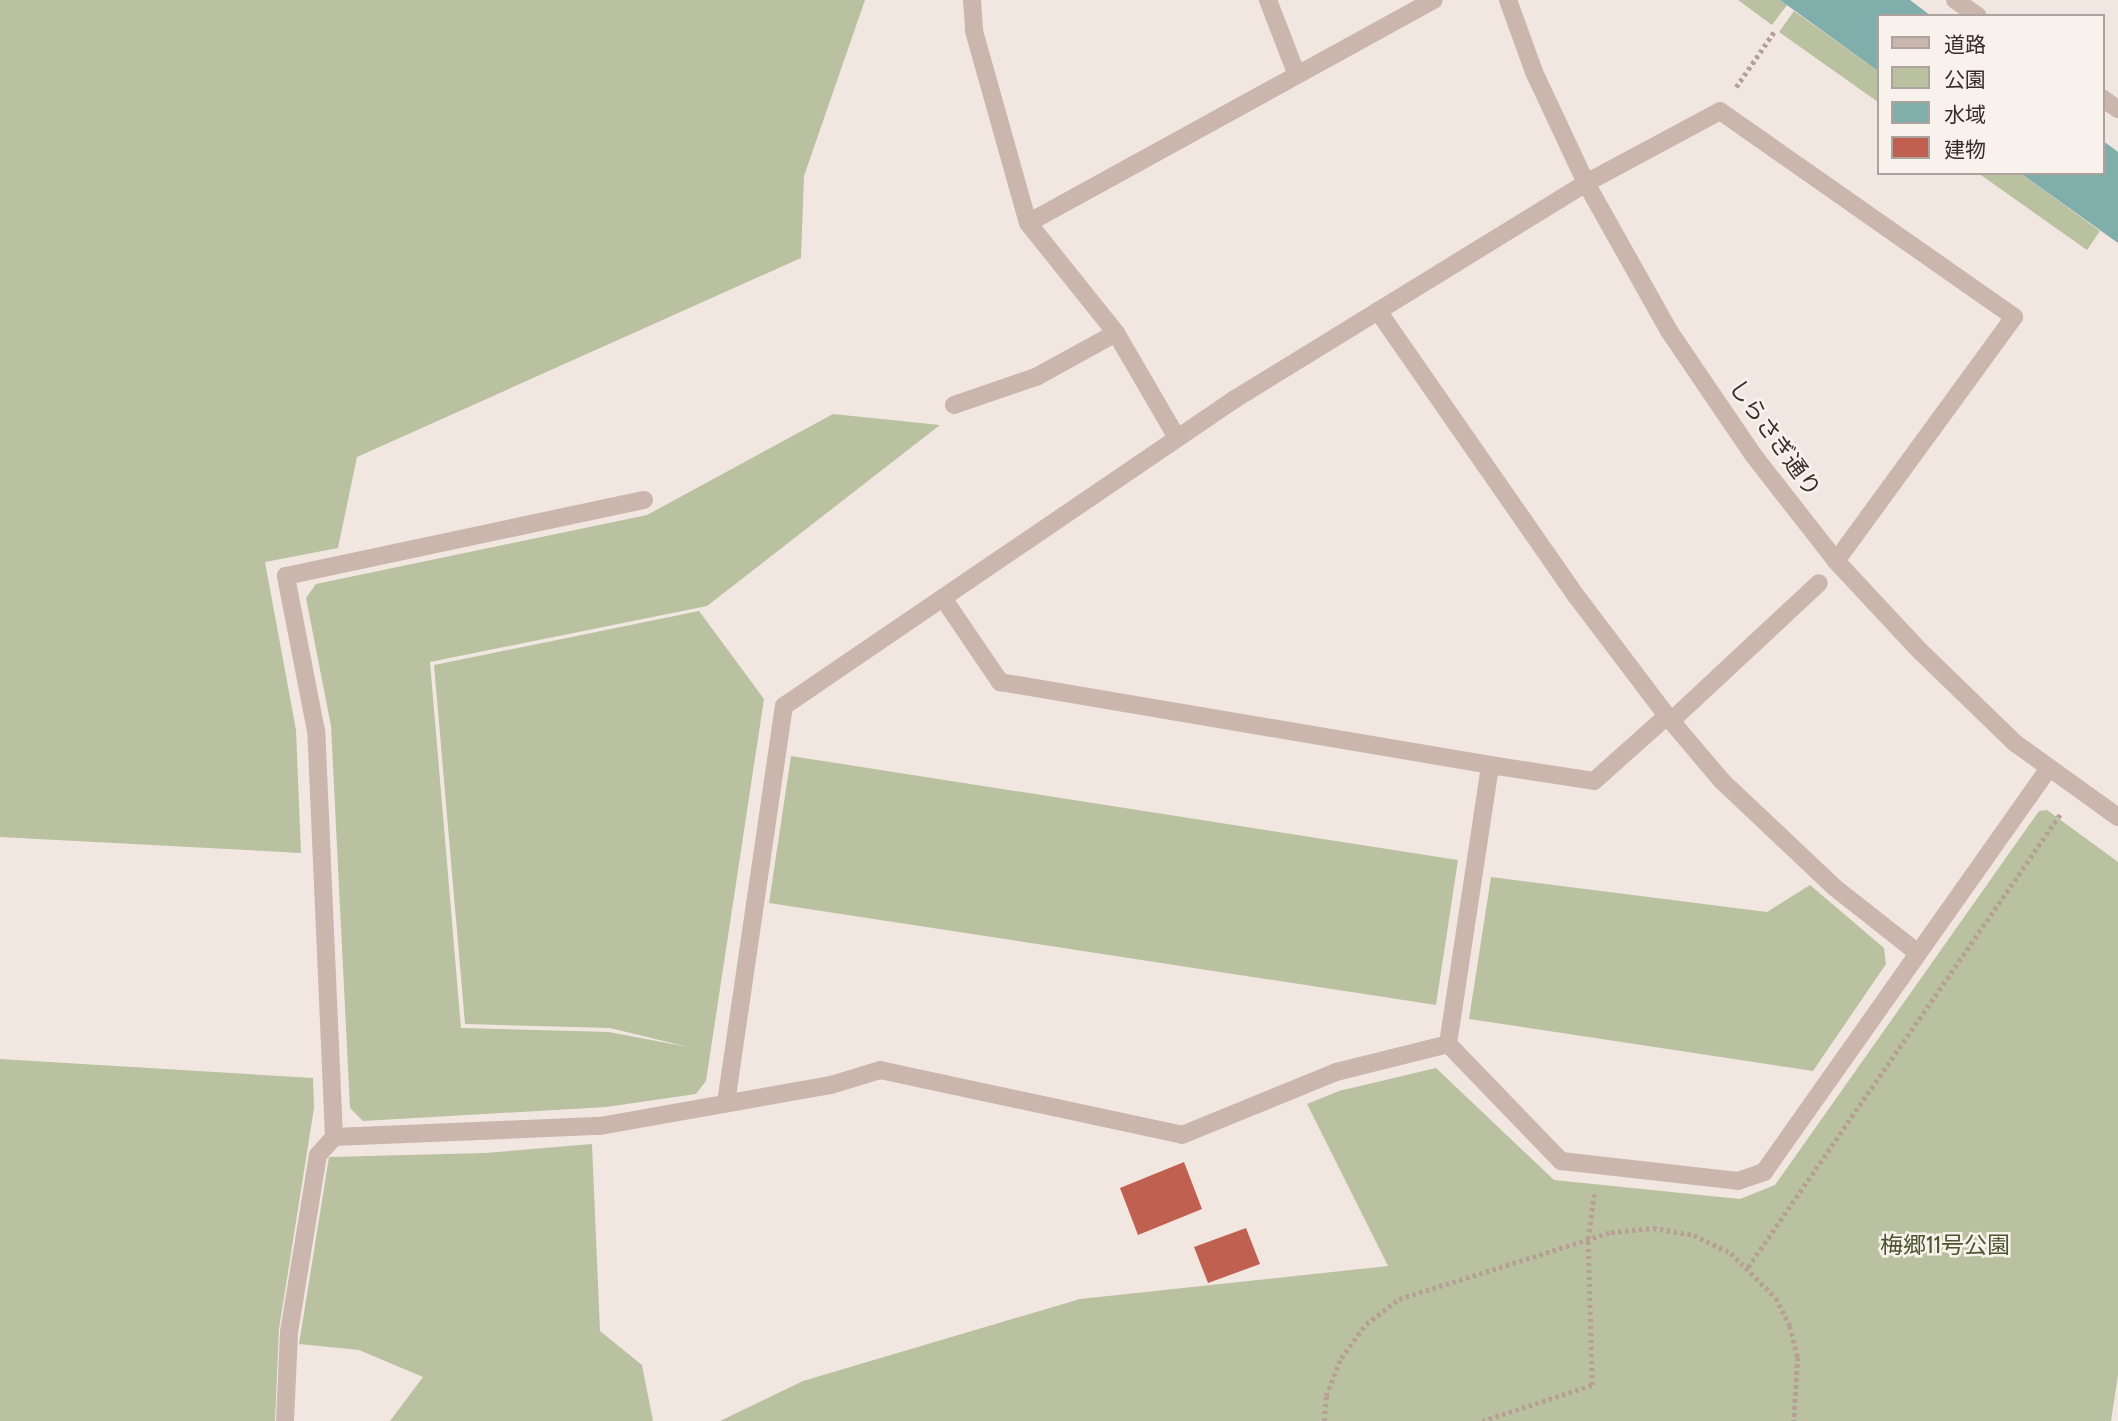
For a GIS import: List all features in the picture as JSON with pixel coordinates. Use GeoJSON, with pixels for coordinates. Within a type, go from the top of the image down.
{"type":"FeatureCollection","features":[{"type":"Feature","properties":{"kind":"street"},"geometry":{"type":"LineString","coordinates":[[972,0],[974,31],[1028,223],[1116,333],[1177,438]]}},
{"type":"Feature","properties":{"kind":"street"},"geometry":{"type":"LineString","coordinates":[[1268,0],[1296,73]]}},
{"type":"Feature","properties":{"kind":"street"},"geometry":{"type":"LineString","coordinates":[[1028,223],[1296,73],[1434,0]]}},
{"type":"Feature","properties":{"kind":"street","name":"しらさぎ通り"},"geometry":{"type":"LineString","coordinates":[[1508,0],[1534,72],[1587,183],[1669,331],[1754,456],[1836,561],[1918,649],[2048,769],[2118,817]]}},
{"type":"Feature","properties":{"kind":"street"},"geometry":{"type":"LineString","coordinates":[[1955,0],[1975,14]]}},
{"type":"Feature","properties":{"kind":"street"},"geometry":{"type":"LineString","coordinates":[[726,1102],[784,706],[1177,438],[1587,183],[1720,111],[2014,317],[1836,561]]}},
{"type":"Feature","properties":{"kind":"street"},"geometry":{"type":"LineString","coordinates":[[1378,311],[1577,597],[1669,719],[1722,781],[1815,869],[1918,953]]}},
{"type":"Feature","properties":{"kind":"street"},"geometry":{"type":"LineString","coordinates":[[954,405],[1036,377],[1116,333]]}},
{"type":"Feature","properties":{"kind":"street"},"geometry":{"type":"LineString","coordinates":[[285,1421],[289,1332],[318,1155],[334,1136],[316,731],[286,576],[644,500]]}},
{"type":"Feature","properties":{"kind":"street"},"geometry":{"type":"LineString","coordinates":[[943,598],[1000,682],[1594,781],[1669,719],[1819,583]]}},
{"type":"Feature","properties":{"kind":"street"},"geometry":{"type":"LineString","coordinates":[[1448,1044],[1490,765]]}},
{"type":"Feature","properties":{"kind":"street"},"geometry":{"type":"LineString","coordinates":[[1448,1044],[1561,1161],[1738,1181],[1764,1172],[2048,769]]}},
{"type":"Feature","properties":{"kind":"street"},"geometry":{"type":"LineString","coordinates":[[334,1136],[600,1126],[831,1085],[880,1070],[1182,1135],[1336,1072],[1448,1044]]}},
{"type":"Feature","properties":{"kind":"path"},"geometry":{"type":"LineString","coordinates":[[1720,111],[1776,29]]}},
{"type":"Feature","properties":{"kind":"path"},"geometry":{"type":"LineString","coordinates":[[1748,1267],[2061,813]]}},
{"type":"Feature","properties":{"kind":"path"},"geometry":{"type":"LineString","coordinates":[[1482,1421],[1592,1385],[1588,1239],[1598,1165]]}},
{"type":"Feature","properties":{"kind":"path"},"geometry":{"type":"LineString","coordinates":[[1324,1421],[1326,1396],[1341,1358],[1366,1324],[1399,1299],[1611,1232],[1667,1231],[1694,1235],[1748,1267],[1776,1298],[1790,1326],[1799,1377],[1794,1421]]}},
{"type":"Feature","properties":{"kind":"green space"},"geometry":{"type":"Polygon","coordinates":[[[0,0],[865,0],[804,176],[801,258],[357,457],[338,548],[265,562],[296,730],[301,853],[0,837],[0,0]]]}},
{"type":"Feature","properties":{"kind":"green space"},"geometry":{"type":"Polygon","coordinates":[[[1738,0],[1780,0],[1787,5],[1772,25],[1738,0]]]}},
{"type":"Feature","properties":{"kind":"green space"},"geometry":{"type":"Polygon","coordinates":[[[1794,11],[1876,70],[1876,101],[1779,32],[1794,11]]]}},
{"type":"Feature","properties":{"kind":"green space"},"geometry":{"type":"Polygon","coordinates":[[[1981,175],[2023,175],[2100,231],[2087,250],[1981,175]]]}},
{"type":"Feature","properties":{"kind":"green space"},"geometry":{"type":"Polygon","coordinates":[[[833,414],[940,425],[707,606],[430,662],[461,1028],[609,1032],[688,1047],[610,1028],[465,1024],[434,665],[699,611],[764,699],[706,1081],[696,1094],[606,1107],[363,1121],[350,1108],[331,726],[306,598],[316,584],[647,515],[833,414]]]}},
{"type":"Feature","properties":{"kind":"green space"},"geometry":{"type":"Polygon","coordinates":[[[791,756],[1458,860],[1436,1005],[769,903],[791,756]]]}},
{"type":"Feature","properties":{"kind":"green space","name":"梅郷11号公園"},"geometry":{"type":"Polygon","coordinates":[[[2047,810],[2118,862],[2118,1375],[2111,1421],[720,1421],[803,1381],[1080,1299],[1388,1266],[1307,1104],[1339,1091],[1436,1068],[1554,1180],[1740,1199],[1775,1185],[2039,811],[2047,810]]]}},
{"type":"Feature","properties":{"kind":"green space"},"geometry":{"type":"Polygon","coordinates":[[[1491,877],[1767,912],[1810,885],[1884,948],[1886,964],[1813,1071],[1469,1019],[1491,877]]]}},
{"type":"Feature","properties":{"kind":"green space"},"geometry":{"type":"Polygon","coordinates":[[[0,1059],[313,1078],[314,1108],[279,1329],[275,1421],[0,1421],[0,1059]]]}},
{"type":"Feature","properties":{"kind":"green space"},"geometry":{"type":"Polygon","coordinates":[[[592,1144],[600,1331],[642,1365],[653,1421],[390,1421],[423,1377],[359,1350],[299,1344],[329,1157],[485,1153],[592,1144]]]}},
{"type":"Feature","properties":{"kind":"water"},"geometry":{"type":"Polygon","coordinates":[[[1780,0],[1910,0],[1928,14],[1876,14],[1876,70],[1780,0]]]}},
{"type":"Feature","properties":{"kind":"water"},"geometry":{"type":"Polygon","coordinates":[[[2104,142],[2118,152],[2118,243],[2023,175],[2104,175],[2104,142]]]}},
{"type":"Feature","properties":{"kind":"building"},"geometry":{"type":"Polygon","coordinates":[[[1184,1162],[1202,1209],[1138,1235],[1120,1188],[1184,1162]]]}},
{"type":"Feature","properties":{"kind":"building"},"geometry":{"type":"Polygon","coordinates":[[[1246,1228],[1260,1264],[1208,1283],[1194,1247],[1246,1228]]]}}]}
